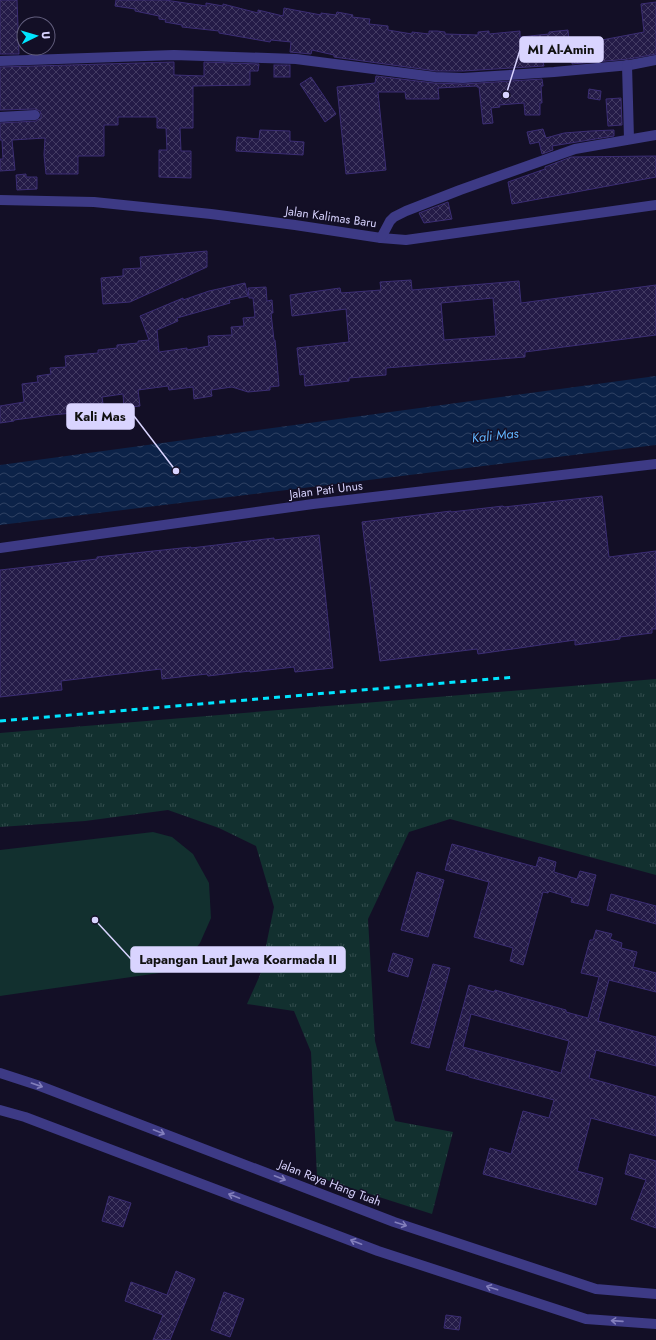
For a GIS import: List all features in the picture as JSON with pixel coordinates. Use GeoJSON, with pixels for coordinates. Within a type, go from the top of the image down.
{"type":"FeatureCollection","features":[{"type":"Feature","properties":{"kind":"street"},"geometry":{"type":"LineString","coordinates":[[0,61],[174,55],[296,59],[435,77],[463,78],[554,72],[627,65],[656,60]]}},
{"type":"Feature","properties":{"kind":"street"},"geometry":{"type":"LineString","coordinates":[[627,65],[629,139]]}},
{"type":"Feature","properties":{"kind":"street"},"geometry":{"type":"LineString","coordinates":[[0,117],[35,115]]}},
{"type":"Feature","properties":{"kind":"street"},"geometry":{"type":"LineString","coordinates":[[381,238],[392,219],[406,211],[575,149],[656,135]]}},
{"type":"Feature","properties":{"kind":"street","name":"Jalan Kalimas Baru"},"geometry":{"type":"LineString","coordinates":[[0,200],[100,202],[211,214],[381,238],[414,240],[656,205]]}},
{"type":"Feature","properties":{"kind":"street","name":"Jalan Pati Unus"},"geometry":{"type":"LineString","coordinates":[[0,548],[313,504],[656,464]]}},
{"type":"Feature","properties":{"kind":"street","name":"Jalan Raya Hang Tuah"},"geometry":{"type":"LineString","coordinates":[[0,1073],[40,1086],[394,1222],[596,1289],[656,1294]]}},
{"type":"Feature","properties":{"kind":"street"},"geometry":{"type":"LineString","coordinates":[[0,1110],[24,1117],[378,1251],[579,1317],[586,1319],[656,1324]]}},
{"type":"Feature","properties":{"kind":"green space"},"geometry":{"type":"Polygon","coordinates":[[[656,679],[656,875],[450,819],[409,832],[368,919],[375,1041],[395,1121],[453,1132],[432,1214],[317,1177],[311,1052],[294,1011],[247,1004],[260,975],[274,907],[256,846],[219,828],[168,810],[85,821],[0,827],[0,733],[656,679]]]}},
{"type":"Feature","properties":{"kind":"green space"},"geometry":{"type":"Polygon","coordinates":[[[153,832],[172,837],[193,854],[209,883],[211,918],[200,943],[182,966],[166,972],[0,996],[0,850],[153,832]]]}},
{"type":"Feature","properties":{"kind":"water"},"geometry":{"type":"Polygon","coordinates":[[[656,376],[656,445],[0,525],[0,465],[656,376]]]}},
{"type":"Feature","properties":{"kind":"building"},"geometry":{"type":"Polygon","coordinates":[[[0,0],[17,0],[16,54],[0,54],[0,0]]]}},
{"type":"Feature","properties":{"kind":"building"},"geometry":{"type":"Polygon","coordinates":[[[116,0],[165,0],[206,6],[206,3],[223,6],[223,4],[258,13],[258,10],[283,16],[284,8],[321,15],[321,13],[336,15],[337,12],[353,15],[352,17],[370,19],[369,24],[388,26],[388,30],[412,34],[412,32],[429,34],[429,31],[437,31],[445,32],[445,34],[478,35],[478,32],[489,31],[489,34],[520,31],[520,37],[549,34],[549,32],[568,30],[569,41],[602,38],[602,40],[644,32],[641,4],[656,2],[656,54],[629,59],[572,64],[572,59],[543,62],[544,66],[463,71],[436,71],[334,57],[334,55],[312,50],[311,54],[290,52],[291,42],[271,40],[270,42],[219,33],[219,31],[182,27],[182,25],[165,22],[166,20],[159,19],[159,16],[135,11],[135,9],[115,6],[116,0]]]}},
{"type":"Feature","properties":{"kind":"building"},"geometry":{"type":"Polygon","coordinates":[[[174,62],[174,75],[204,76],[204,62],[259,64],[258,71],[250,71],[250,85],[193,86],[193,128],[180,128],[181,151],[191,151],[191,178],[159,177],[159,150],[167,150],[166,128],[157,128],[157,117],[118,117],[118,125],[104,125],[104,156],[78,156],[78,174],[46,174],[44,155],[45,138],[12,140],[15,170],[0,171],[0,159],[3,159],[2,140],[0,140],[0,123],[36,121],[41,118],[41,115],[40,111],[35,109],[0,110],[0,67],[174,62]]]}},
{"type":"Feature","properties":{"kind":"building"},"geometry":{"type":"Polygon","coordinates":[[[274,65],[290,65],[290,77],[274,77],[274,65]]]}},
{"type":"Feature","properties":{"kind":"building"},"geometry":{"type":"Polygon","coordinates":[[[376,76],[434,83],[463,84],[542,79],[543,86],[541,86],[542,103],[540,103],[540,115],[525,115],[524,103],[499,105],[500,107],[491,108],[493,123],[483,124],[479,87],[477,86],[438,88],[439,99],[406,99],[405,92],[378,92],[386,170],[346,174],[337,87],[375,83],[376,76]]]}},
{"type":"Feature","properties":{"kind":"building"},"geometry":{"type":"Polygon","coordinates":[[[311,77],[336,114],[325,122],[300,84],[311,77]]]}},
{"type":"Feature","properties":{"kind":"building"},"geometry":{"type":"Polygon","coordinates":[[[589,89],[601,91],[600,100],[588,98],[589,89]]]}},
{"type":"Feature","properties":{"kind":"building"},"geometry":{"type":"Polygon","coordinates":[[[621,98],[622,125],[608,126],[606,99],[621,98]]]}},
{"type":"Feature","properties":{"kind":"building"},"geometry":{"type":"Polygon","coordinates":[[[543,129],[546,138],[564,133],[614,130],[614,136],[552,146],[553,150],[542,154],[539,142],[530,144],[527,132],[543,129]]]}},
{"type":"Feature","properties":{"kind":"building"},"geometry":{"type":"Polygon","coordinates":[[[260,130],[290,131],[290,141],[304,142],[303,155],[236,151],[237,137],[259,139],[260,130]]]}},
{"type":"Feature","properties":{"kind":"building"},"geometry":{"type":"Polygon","coordinates":[[[656,156],[656,177],[512,204],[508,182],[545,169],[545,167],[571,157],[656,156]]]}},
{"type":"Feature","properties":{"kind":"building"},"geometry":{"type":"Polygon","coordinates":[[[26,174],[26,177],[37,177],[37,189],[17,190],[16,175],[26,174]]]}},
{"type":"Feature","properties":{"kind":"building"},"geometry":{"type":"Polygon","coordinates":[[[448,202],[452,219],[424,223],[419,213],[448,202]]]}},
{"type":"Feature","properties":{"kind":"building"},"geometry":{"type":"Polygon","coordinates":[[[207,251],[207,267],[130,302],[103,304],[101,278],[123,276],[123,269],[141,268],[140,257],[207,251]]]}},
{"type":"Feature","properties":{"kind":"building"},"geometry":{"type":"Polygon","coordinates":[[[411,280],[412,290],[519,281],[521,303],[656,285],[656,335],[525,352],[525,357],[386,368],[386,375],[349,378],[349,381],[305,386],[304,374],[300,375],[297,348],[349,342],[346,309],[292,316],[290,295],[340,288],[341,293],[381,290],[380,282],[411,280]],[[493,298],[441,303],[444,340],[496,336],[493,298]]]}},
{"type":"Feature","properties":{"kind":"building"},"geometry":{"type":"Polygon","coordinates":[[[245,283],[248,296],[229,300],[230,303],[177,318],[178,321],[157,330],[159,352],[187,348],[187,350],[209,346],[208,336],[232,335],[231,327],[244,326],[243,318],[255,317],[253,298],[249,298],[248,288],[266,287],[267,301],[272,300],[273,313],[271,313],[279,386],[270,387],[270,390],[248,392],[232,387],[211,390],[212,396],[194,399],[193,387],[169,390],[168,386],[138,390],[140,406],[124,408],[123,394],[102,397],[104,410],[52,415],[0,423],[0,406],[24,402],[22,384],[38,382],[37,376],[51,374],[50,368],[66,367],[65,356],[98,353],[98,350],[117,348],[117,345],[138,343],[138,341],[149,340],[140,316],[183,298],[183,300],[209,291],[245,283]]]}},
{"type":"Feature","properties":{"kind":"building"},"geometry":{"type":"Polygon","coordinates":[[[602,496],[609,557],[656,551],[656,629],[652,629],[652,633],[575,645],[575,640],[478,654],[477,649],[380,661],[362,522],[451,511],[504,507],[602,496]]]}},
{"type":"Feature","properties":{"kind":"building"},"geometry":{"type":"Polygon","coordinates":[[[319,535],[333,668],[295,672],[294,667],[162,679],[161,669],[61,681],[62,690],[0,697],[0,570],[97,559],[97,557],[274,538],[274,540],[319,535]]]}},
{"type":"Feature","properties":{"kind":"building"},"geometry":{"type":"Polygon","coordinates":[[[452,844],[536,867],[539,857],[556,862],[554,872],[577,879],[580,871],[596,875],[588,906],[571,902],[572,898],[549,891],[548,893],[543,892],[523,965],[510,961],[513,948],[474,937],[489,882],[445,870],[452,844]]]}},
{"type":"Feature","properties":{"kind":"building"},"geometry":{"type":"Polygon","coordinates":[[[417,872],[444,880],[428,937],[401,930],[417,872]]]}},
{"type":"Feature","properties":{"kind":"building"},"geometry":{"type":"Polygon","coordinates":[[[611,894],[656,906],[656,924],[607,910],[611,894]]]}},
{"type":"Feature","properties":{"kind":"building"},"geometry":{"type":"Polygon","coordinates":[[[596,930],[612,934],[610,939],[622,943],[621,948],[637,952],[633,967],[656,973],[656,992],[609,980],[598,1021],[656,1037],[656,1066],[596,1050],[589,1078],[656,1097],[656,1136],[591,1118],[577,1171],[603,1178],[596,1205],[483,1174],[490,1148],[511,1154],[523,1111],[549,1118],[554,1100],[446,1070],[469,985],[494,992],[495,990],[566,1010],[566,1012],[588,1018],[599,977],[581,973],[590,940],[593,940],[596,930]],[[471,1014],[463,1047],[561,1073],[569,1041],[471,1014]]]}},
{"type":"Feature","properties":{"kind":"building"},"geometry":{"type":"Polygon","coordinates":[[[393,953],[413,959],[408,977],[388,971],[393,953]]]}},
{"type":"Feature","properties":{"kind":"building"},"geometry":{"type":"Polygon","coordinates":[[[433,964],[450,968],[429,1048],[411,1043],[433,964]]]}},
{"type":"Feature","properties":{"kind":"building"},"geometry":{"type":"Polygon","coordinates":[[[630,1154],[656,1161],[656,1228],[631,1219],[646,1180],[625,1174],[630,1154]]]}},
{"type":"Feature","properties":{"kind":"building"},"geometry":{"type":"Polygon","coordinates":[[[109,1196],[131,1203],[123,1227],[102,1221],[109,1196]]]}},
{"type":"Feature","properties":{"kind":"building"},"geometry":{"type":"Polygon","coordinates":[[[176,1271],[195,1279],[170,1340],[153,1340],[163,1315],[125,1301],[131,1282],[167,1295],[176,1271]]]}},
{"type":"Feature","properties":{"kind":"building"},"geometry":{"type":"Polygon","coordinates":[[[224,1292],[244,1299],[230,1337],[211,1330],[224,1292]]]}},
{"type":"Feature","properties":{"kind":"building"},"geometry":{"type":"Polygon","coordinates":[[[446,1315],[461,1317],[459,1330],[444,1328],[446,1315]]]}},
{"type":"Feature","properties":{"kind":"railway"},"geometry":{"type":"LineString","coordinates":[[0,721],[515,677]]}},
{"type":"Feature","properties":{"kind":"place","name":"MI Al-Amin"},"geometry":{"type":"Point","coordinates":[506,95]}},
{"type":"Feature","properties":{"kind":"place","name":"Kali Mas"},"geometry":{"type":"Point","coordinates":[176,471]}},
{"type":"Feature","properties":{"kind":"place","name":"Lapangan Laut Jawa Koarmada II"},"geometry":{"type":"Point","coordinates":[95,920]}}]}
